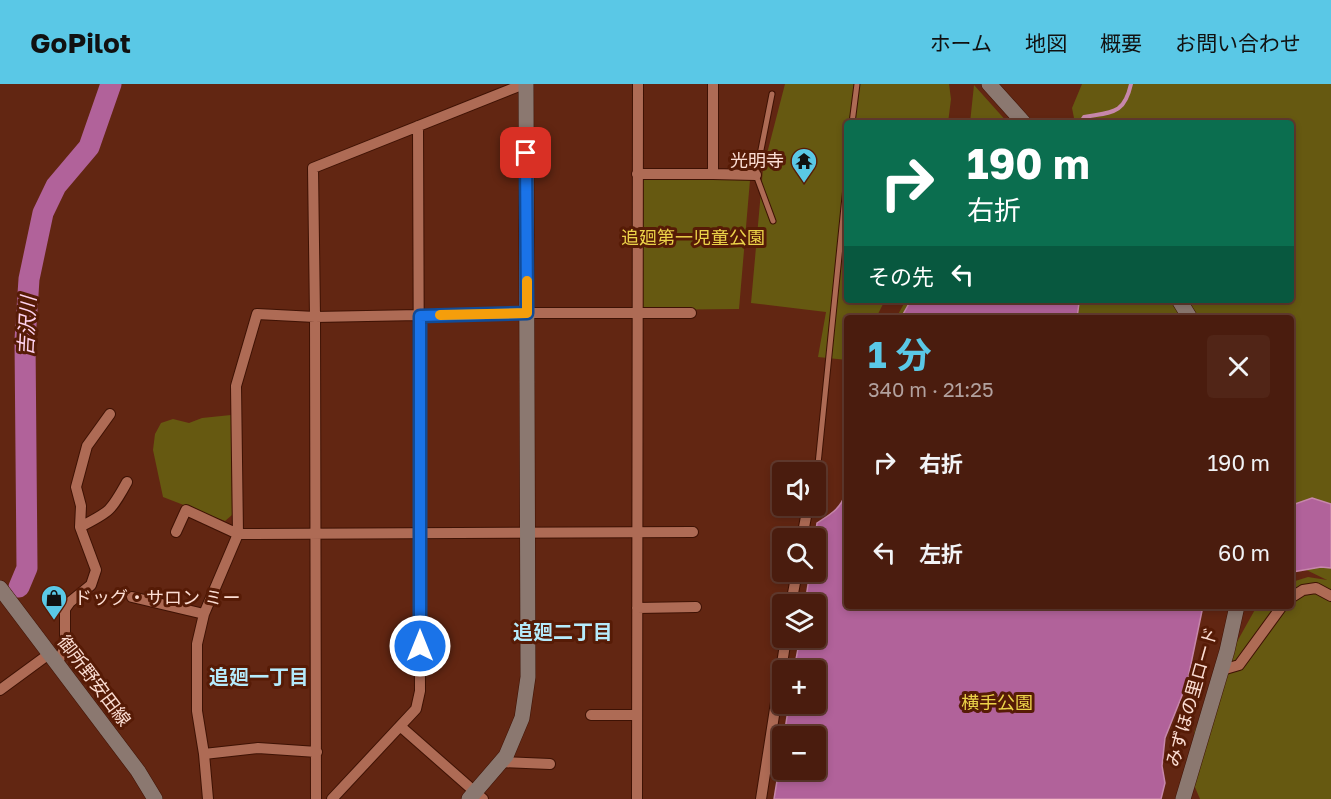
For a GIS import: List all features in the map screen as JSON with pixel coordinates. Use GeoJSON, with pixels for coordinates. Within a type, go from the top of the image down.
{"type":"FeatureCollection","features":[{"type":"Feature","properties":{"kind":"street"},"geometry":{"type":"LineString","coordinates":[[316,799],[313,168],[525,84],[529,532],[528,677],[522,718],[506,756],[476,797],[400,726]]}},
{"type":"Feature","properties":{"kind":"street"},"geometry":{"type":"LineString","coordinates":[[638,84],[636,314],[638,799]]}},
{"type":"Feature","properties":{"kind":"street"},"geometry":{"type":"LineString","coordinates":[[713,84],[713,174]]}},
{"type":"Feature","properties":{"kind":"street"},"geometry":{"type":"LineString","coordinates":[[989,84],[1021,120]]}},
{"type":"Feature","properties":{"kind":"street"},"geometry":{"type":"LineString","coordinates":[[332,799],[416,709],[420,691],[418,126]]}},
{"type":"Feature","properties":{"kind":"street"},"geometry":{"type":"LineString","coordinates":[[638,174],[756,175]]}},
{"type":"Feature","properties":{"kind":"street"},"geometry":{"type":"LineString","coordinates":[[208,799],[197,711],[197,644],[204,614],[238,534],[236,386],[257,314],[315,317],[691,313]]}},
{"type":"Feature","properties":{"kind":"street"},"geometry":{"type":"LineString","coordinates":[[0,690],[53,659],[65,647],[65,609],[91,585],[96,570],[80,527],[81,506],[76,487],[87,446],[110,414]]}},
{"type":"Feature","properties":{"kind":"street"},"geometry":{"type":"LineString","coordinates":[[80,527],[106,514],[113,507],[128,482]]}},
{"type":"Feature","properties":{"kind":"street"},"geometry":{"type":"LineString","coordinates":[[176,532],[186,510],[238,534],[693,532]]}},
{"type":"Feature","properties":{"kind":"street","name":"御所野安田線"},"geometry":{"type":"LineString","coordinates":[[0,588],[138,771],[155,799]]}},
{"type":"Feature","properties":{"kind":"street"},"geometry":{"type":"LineString","coordinates":[[1294,596],[1303,590],[1316,588],[1331,596]]}},
{"type":"Feature","properties":{"kind":"street"},"geometry":{"type":"LineString","coordinates":[[132,597],[204,614]]}},
{"type":"Feature","properties":{"kind":"street"},"geometry":{"type":"LineString","coordinates":[[638,608],[696,607]]}},
{"type":"Feature","properties":{"kind":"street","name":"みずほの里ロード"},"geometry":{"type":"LineString","coordinates":[[1183,799],[1222,670],[1236,609]]}},
{"type":"Feature","properties":{"kind":"street"},"geometry":{"type":"LineString","coordinates":[[1222,670],[1239,665],[1280,609]]}},
{"type":"Feature","properties":{"kind":"street"},"geometry":{"type":"LineString","coordinates":[[761,799],[784,648]]}},
{"type":"Feature","properties":{"kind":"street"},"geometry":{"type":"LineString","coordinates":[[591,716],[638,716]]}},
{"type":"Feature","properties":{"kind":"street"},"geometry":{"type":"LineString","coordinates":[[204,754],[258,748],[316,752]]}},
{"type":"Feature","properties":{"kind":"street"},"geometry":{"type":"LineString","coordinates":[[500,762],[550,764]]}},
{"type":"Feature","properties":{"kind":"lane"},"geometry":{"type":"LineString","coordinates":[[852,120],[857,84]]}},
{"type":"Feature","properties":{"kind":"lane"},"geometry":{"type":"LineString","coordinates":[[772,94],[756,175],[773,221]]}},
{"type":"Feature","properties":{"kind":"lane"},"geometry":{"type":"LineString","coordinates":[[818,462],[844,207]]}},
{"type":"Feature","properties":{"kind":"green space"},"geometry":{"type":"Polygon","coordinates":[[[785,84],[949,84],[951,99],[948,120],[844,120],[844,303],[884,303],[878,315],[844,315],[844,360],[818,357],[826,312],[751,303],[763,169],[785,84]]]}},
{"type":"Feature","properties":{"kind":"green space"},"geometry":{"type":"Polygon","coordinates":[[[1082,84],[1331,84],[1331,799],[1200,799],[1194,785],[1194,732],[1215,681],[1255,609],[1294,609],[1294,581],[1308,577],[1327,580],[1294,564],[1294,315],[898,315],[904,303],[1294,303],[1294,120],[1074,120],[1072,108],[1082,84]]]}},
{"type":"Feature","properties":{"kind":"green space"},"geometry":{"type":"Polygon","coordinates":[[[974,85],[1005,120],[970,120],[974,85]]]}},
{"type":"Feature","properties":{"kind":"green space","name":"追廻第一児童公園"},"geometry":{"type":"Polygon","coordinates":[[[642,179],[750,180],[739,309],[640,310],[642,179]]]}},
{"type":"Feature","properties":{"kind":"green space"},"geometry":{"type":"Polygon","coordinates":[[[231,415],[232,515],[225,521],[163,497],[153,450],[155,434],[161,423],[173,419],[189,423],[202,418],[231,415]]]}},
{"type":"Feature","properties":{"kind":"shaded area"},"geometry":{"type":"Polygon","coordinates":[[[909,303],[1079,303],[1077,315],[903,315],[909,303]]]}},
{"type":"Feature","properties":{"kind":"shaded area","name":"横手公園"},"geometry":{"type":"Polygon","coordinates":[[[844,496],[844,609],[1202,609],[1187,683],[1165,738],[1162,766],[1165,783],[1161,799],[774,799],[777,780],[826,780],[826,726],[786,726],[787,714],[826,714],[826,660],[796,660],[798,648],[826,648],[826,594],[807,594],[808,582],[826,582],[826,528],[816,528],[817,523],[834,511],[844,496]]]}},
{"type":"Feature","properties":{"kind":"shaded area"},"geometry":{"type":"Polygon","coordinates":[[[1312,498],[1331,504],[1331,568],[1321,567],[1294,572],[1294,504],[1312,498]]]}},
{"type":"Feature","properties":{"kind":"waterway","name":"吉沢川"},"geometry":{"type":"LineString","coordinates":[[19,587],[27,568],[25,340],[29,279],[43,213],[56,186],[89,147],[111,84]]}},
{"type":"Feature","properties":{"kind":"waterway"},"geometry":{"type":"LineString","coordinates":[[1082,120],[1084,117],[1109,113],[1120,107],[1125,102],[1131,84]]}},
{"type":"Feature","properties":{"kind":"slow traffic"},"geometry":{"type":"LineString","coordinates":[[440,315],[527,313],[527,281]]}},
{"type":"Feature","properties":{"kind":"place","name":"光明寺"},"geometry":{"type":"Point","coordinates":[804,184]}},
{"type":"Feature","properties":{"kind":"place","name":"ドッグ・サロン ミー"},"geometry":{"type":"Point","coordinates":[54,621]}},
{"type":"Feature","properties":{"kind":"district","name":"追廻二丁目"},"geometry":{"type":"Point","coordinates":[563,632]}},
{"type":"Feature","properties":{"kind":"district","name":"追廻一丁目"},"geometry":{"type":"Point","coordinates":[259,677]}},
{"type":"Feature","properties":{"kind":"route"},"geometry":{"type":"LineString","coordinates":[[420,646],[420,316],[527,313],[526,153]]}}]}
